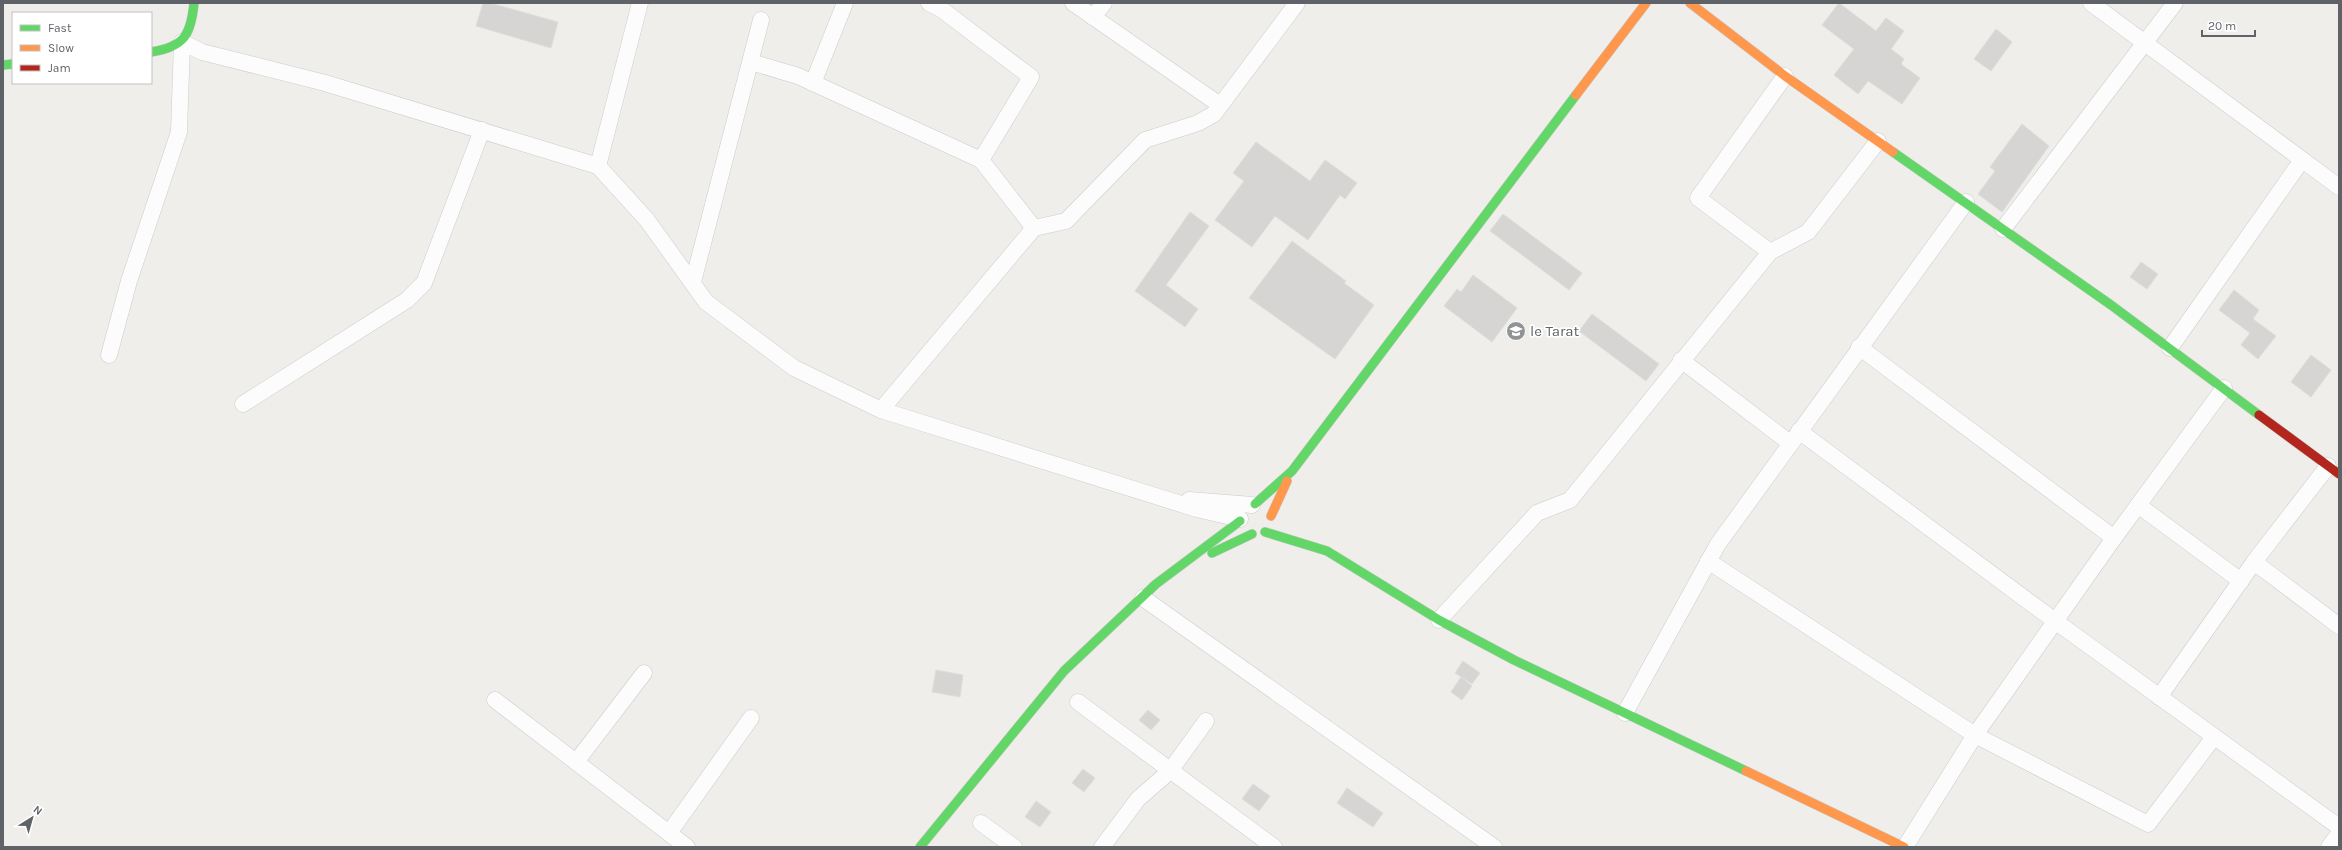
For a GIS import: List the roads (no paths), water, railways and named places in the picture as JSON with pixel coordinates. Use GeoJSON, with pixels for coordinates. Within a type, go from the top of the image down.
{"type":"FeatureCollection","features":[{"type":"Feature","properties":{"kind":"street"},"geometry":{"type":"LineString","coordinates":[[152,52],[164,51],[182,42],[189,34],[192,23],[194,3]]}},
{"type":"Feature","properties":{"kind":"street"},"geometry":{"type":"LineString","coordinates":[[598,166],[640,3]]}},
{"type":"Feature","properties":{"kind":"street"},"geometry":{"type":"LineString","coordinates":[[813,83],[845,3]]}},
{"type":"Feature","properties":{"kind":"street"},"geometry":{"type":"LineString","coordinates":[[929,3],[941,9],[1031,77],[981,160]]}},
{"type":"Feature","properties":{"kind":"street"},"geometry":{"type":"LineString","coordinates":[[1073,3],[1220,105]]}},
{"type":"Feature","properties":{"kind":"street"},"geometry":{"type":"LineString","coordinates":[[1093,17],[1104,3]]}},
{"type":"Feature","properties":{"kind":"street"},"geometry":{"type":"LineString","coordinates":[[1252,534],[1242,527],[1240,520],[1242,512],[1292,471],[1646,3]]}},
{"type":"Feature","properties":{"kind":"street"},"geometry":{"type":"LineString","coordinates":[[1690,3],[1785,76],[1966,202],[2170,348],[2334,470],[2254,562],[2159,697]]}},
{"type":"Feature","properties":{"kind":"street"},"geometry":{"type":"LineString","coordinates":[[2091,3],[2339,186]]}},
{"type":"Feature","properties":{"kind":"street"},"geometry":{"type":"LineString","coordinates":[[2002,229],[2175,3]]}},
{"type":"Feature","properties":{"kind":"street"},"geometry":{"type":"LineString","coordinates":[[881,410],[1034,228],[1066,221],[1145,140],[1198,123],[1214,114],[1293,4]]}},
{"type":"Feature","properties":{"kind":"street"},"geometry":{"type":"LineString","coordinates":[[694,282],[761,20]]}},
{"type":"Feature","properties":{"kind":"street"},"geometry":{"type":"LineString","coordinates":[[182,42],[202,52],[325,83],[598,166],[647,220],[694,282],[706,302],[794,368],[881,410],[1197,509],[1240,520]]}},
{"type":"Feature","properties":{"kind":"street"},"geometry":{"type":"LineString","coordinates":[[109,355],[129,282],[179,132],[182,42]]}},
{"type":"Feature","properties":{"kind":"street"},"geometry":{"type":"LineString","coordinates":[[751,62],[813,83],[981,160],[1034,228]]}},
{"type":"Feature","properties":{"kind":"street"},"geometry":{"type":"LineString","coordinates":[[1770,252],[1698,198],[1785,76]]}},
{"type":"Feature","properties":{"kind":"street"},"geometry":{"type":"LineString","coordinates":[[243,404],[407,300],[424,283],[482,130]]}},
{"type":"Feature","properties":{"kind":"street"},"geometry":{"type":"LineString","coordinates":[[1439,620],[1537,514],[1570,500],[1681,360],[1770,252],[1808,232],[1878,141]]}},
{"type":"Feature","properties":{"kind":"street"},"geometry":{"type":"LineString","coordinates":[[2170,348],[2302,160]]}},
{"type":"Feature","properties":{"kind":"street"},"geometry":{"type":"LineString","coordinates":[[1625,713],[1718,544],[1859,347],[1966,202]]}},
{"type":"Feature","properties":{"kind":"street"},"geometry":{"type":"LineString","coordinates":[[1859,347],[2114,538]]}},
{"type":"Feature","properties":{"kind":"street"},"geometry":{"type":"LineString","coordinates":[[1681,360],[1790,443]]}},
{"type":"Feature","properties":{"kind":"street"},"geometry":{"type":"LineString","coordinates":[[1156,584],[1217,550],[1252,534],[1265,532],[1310,544],[1327,551],[1342,562],[1439,620],[1514,660],[1905,847],[1975,735],[2114,538],[2224,388]]}},
{"type":"Feature","properties":{"kind":"street"},"geometry":{"type":"LineString","coordinates":[[1799,430],[2055,621],[2339,828]]}},
{"type":"Feature","properties":{"kind":"street"},"geometry":{"type":"LineString","coordinates":[[1265,532],[1273,519],[1292,471]]}},
{"type":"Feature","properties":{"kind":"street"},"geometry":{"type":"LineString","coordinates":[[1174,501],[1199,500],[1253,504],[1265,507],[1273,519]]}},
{"type":"Feature","properties":{"kind":"street"},"geometry":{"type":"LineString","coordinates":[[2138,505],[2241,581]]}},
{"type":"Feature","properties":{"kind":"street"},"geometry":{"type":"LineString","coordinates":[[920,847],[1064,671],[1143,598],[1156,584],[1240,520]]}},
{"type":"Feature","properties":{"kind":"street"},"geometry":{"type":"LineString","coordinates":[[1305,534],[1319,540],[1342,562]]}},
{"type":"Feature","properties":{"kind":"street"},"geometry":{"type":"LineString","coordinates":[[1708,561],[1975,735],[2148,824],[2214,737]]}},
{"type":"Feature","properties":{"kind":"street"},"geometry":{"type":"LineString","coordinates":[[2254,562],[2339,626]]}},
{"type":"Feature","properties":{"kind":"street"},"geometry":{"type":"LineString","coordinates":[[1143,598],[1494,847]]}},
{"type":"Feature","properties":{"kind":"street"},"geometry":{"type":"LineString","coordinates":[[576,762],[644,673]]}},
{"type":"Feature","properties":{"kind":"street"},"geometry":{"type":"LineString","coordinates":[[495,700],[687,847]]}},
{"type":"Feature","properties":{"kind":"street"},"geometry":{"type":"LineString","coordinates":[[1078,702],[1274,847]]}},
{"type":"Feature","properties":{"kind":"street"},"geometry":{"type":"LineString","coordinates":[[669,833],[751,718]]}},
{"type":"Feature","properties":{"kind":"street"},"geometry":{"type":"LineString","coordinates":[[1102,847],[1138,799],[1170,771],[1206,721]]}},
{"type":"Feature","properties":{"kind":"street"},"geometry":{"type":"LineString","coordinates":[[981,823],[1014,847]]}},
{"type":"Feature","properties":{"kind":"street"},"geometry":{"type":"LineString","coordinates":[[2329,847],[2339,834]]}},
{"type":"Feature","properties":{"kind":"place","name":"le Tarat"},"geometry":{"type":"Point","coordinates":[1516,331]}}]}
